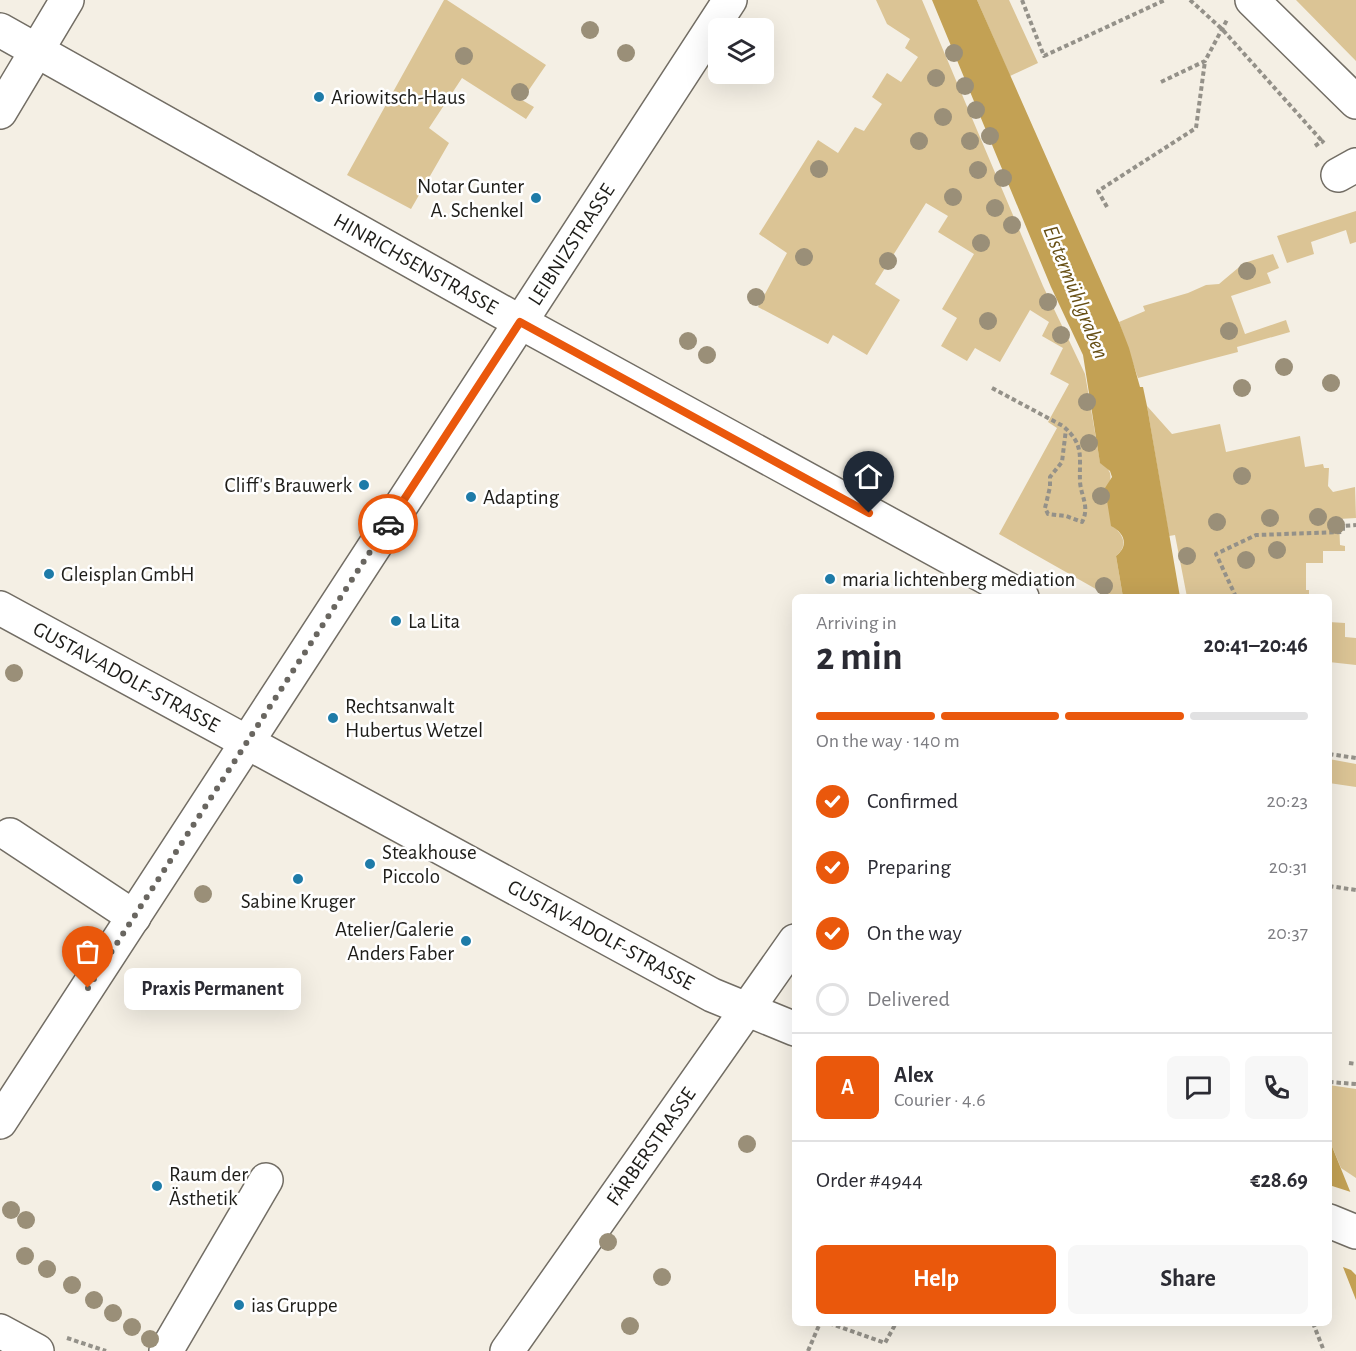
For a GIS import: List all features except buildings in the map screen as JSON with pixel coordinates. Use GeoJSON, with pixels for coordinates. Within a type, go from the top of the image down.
{"type":"FeatureCollection","features":[{"type":"Feature","properties":{"kind":"street"},"geometry":{"type":"LineString","coordinates":[[0,112],[67,0]]}},
{"type":"Feature","properties":{"kind":"street","name":"LEIBNIZSTRASSE"},"geometry":{"type":"LineString","coordinates":[[0,1122],[730,0]]}},
{"type":"Feature","properties":{"kind":"street"},"geometry":{"type":"LineString","coordinates":[[1240,8],[1356,102]]}},
{"type":"Feature","properties":{"kind":"street","name":"HINRICHSENSTRASSE"},"geometry":{"type":"LineString","coordinates":[[0,30],[520,322],[1017,594]]}},
{"type":"Feature","properties":{"kind":"street","name":"GUSTAV-ADOLF-STRASSE"},"geometry":{"type":"LineString","coordinates":[[0,608],[712,995],[792,1028]]}},
{"type":"Feature","properties":{"kind":"street"},"geometry":{"type":"LineString","coordinates":[[10,835],[134,917]]}},
{"type":"Feature","properties":{"kind":"street","name":"FÄRBERSTRASSE"},"geometry":{"type":"LineString","coordinates":[[507,1351],[792,945]]}},
{"type":"Feature","properties":{"kind":"street"},"geometry":{"type":"LineString","coordinates":[[166,1351],[266,1180]]}},
{"type":"Feature","properties":{"kind":"street"},"geometry":{"type":"LineString","coordinates":[[1332,1222],[1356,1232]]}},
{"type":"Feature","properties":{"kind":"street"},"geometry":{"type":"LineString","coordinates":[[0,1331],[37,1351]]}},
{"type":"Feature","properties":{"kind":"path"},"geometry":{"type":"LineString","coordinates":[[1022,0],[1044,56],[1165,0]]}},
{"type":"Feature","properties":{"kind":"path"},"geometry":{"type":"LineString","coordinates":[[1190,0],[1222,28],[1322,141]]}},
{"type":"Feature","properties":{"kind":"path"},"geometry":{"type":"LineString","coordinates":[[1107,207],[1098,191],[1196,128],[1205,61],[1222,28],[1240,8]]}},
{"type":"Feature","properties":{"kind":"path"},"geometry":{"type":"LineString","coordinates":[[1161,82],[1205,61]]}},
{"type":"Feature","properties":{"kind":"path"},"geometry":{"type":"LineString","coordinates":[[992,388],[1066,429],[1070,432],[1081,458],[1080,483],[1085,497],[1082,522],[1048,513],[1045,508],[1050,477],[1062,462],[1066,429]]}},
{"type":"Feature","properties":{"kind":"path"},"geometry":{"type":"LineString","coordinates":[[1235,594],[1216,554],[1256,535],[1343,532],[1342,526],[1356,525]]}},
{"type":"Feature","properties":{"kind":"path"},"geometry":{"type":"LineString","coordinates":[[1332,755],[1356,759]]}},
{"type":"Feature","properties":{"kind":"path"},"geometry":{"type":"LineString","coordinates":[[1332,886],[1356,890]]}},
{"type":"Feature","properties":{"kind":"path"},"geometry":{"type":"LineString","coordinates":[[1349,1063],[1356,1064]]}},
{"type":"Feature","properties":{"kind":"path"},"geometry":{"type":"LineString","coordinates":[[1332,1082],[1356,1084]]}},
{"type":"Feature","properties":{"kind":"path"},"geometry":{"type":"LineString","coordinates":[[808,1351],[819,1326]]}},
{"type":"Feature","properties":{"kind":"path"},"geometry":{"type":"LineString","coordinates":[[837,1326],[885,1343],[894,1326]]}},
{"type":"Feature","properties":{"kind":"path"},"geometry":{"type":"LineString","coordinates":[[1313,1326],[1324,1351]]}},
{"type":"Feature","properties":{"kind":"shaded area"},"geometry":{"type":"Polygon","coordinates":[[[444,0],[546,65],[522,100],[534,107],[526,119],[462,78],[429,128],[449,143],[411,209],[347,175],[444,0]]]}},
{"type":"Feature","properties":{"kind":"shaded area"},"geometry":{"type":"Polygon","coordinates":[[[876,0],[922,0],[1043,286],[1085,374],[1100,462],[1110,474],[1109,484],[1115,528],[1123,542],[1120,553],[1116,556],[1122,594],[1105,594],[999,534],[1057,428],[1048,422],[1069,384],[1050,374],[1063,348],[1042,336],[1049,322],[1030,310],[1000,362],[975,348],[967,361],[941,346],[957,318],[942,309],[974,254],[938,232],[948,216],[926,203],[875,284],[900,300],[867,355],[833,335],[828,344],[758,307],[787,253],[759,234],[818,140],[838,153],[855,127],[864,131],[882,104],[872,97],[887,73],[901,82],[918,57],[905,48],[910,39],[887,24],[876,0]]]}},
{"type":"Feature","properties":{"kind":"shaded area"},"geometry":{"type":"Polygon","coordinates":[[[977,0],[1009,0],[1038,63],[1010,76],[977,0]]]}},
{"type":"Feature","properties":{"kind":"shaded area"},"geometry":{"type":"Polygon","coordinates":[[[1296,0],[1356,0],[1356,61],[1296,0]]]}},
{"type":"Feature","properties":{"kind":"shaded area"},"geometry":{"type":"Polygon","coordinates":[[[1356,211],[1356,242],[1350,244],[1346,230],[1311,242],[1314,254],[1287,263],[1277,236],[1356,211]]]}},
{"type":"Feature","properties":{"kind":"shaded area"},"geometry":{"type":"Polygon","coordinates":[[[1273,254],[1279,268],[1267,273],[1271,283],[1231,296],[1245,334],[1286,320],[1290,332],[1237,347],[1238,352],[1138,378],[1119,322],[1145,311],[1143,306],[1188,293],[1206,285],[1219,284],[1244,263],[1273,254]]]}},
{"type":"Feature","properties":{"kind":"shaded area"},"geometry":{"type":"Polygon","coordinates":[[[1147,406],[1172,434],[1220,424],[1226,452],[1300,436],[1305,467],[1323,464],[1324,468],[1329,468],[1328,486],[1333,492],[1355,487],[1356,518],[1339,519],[1340,545],[1345,546],[1345,551],[1323,551],[1323,563],[1306,563],[1306,590],[1309,590],[1309,594],[1186,594],[1175,535],[1169,536],[1147,406]]]}},
{"type":"Feature","properties":{"kind":"shaded area"},"geometry":{"type":"Polygon","coordinates":[[[1332,622],[1345,623],[1345,637],[1356,638],[1356,665],[1332,662],[1332,622]]]}},
{"type":"Feature","properties":{"kind":"shaded area"},"geometry":{"type":"Polygon","coordinates":[[[1332,760],[1356,764],[1356,787],[1332,783],[1332,760]]]}},
{"type":"Feature","properties":{"kind":"shaded area"},"geometry":{"type":"Polygon","coordinates":[[[1332,1085],[1356,1089],[1356,1178],[1341,1168],[1332,1146],[1332,1085]]]}},
{"type":"Feature","properties":{"kind":"water","name":"Elstermühlgraben"},"geometry":{"type":"Polygon","coordinates":[[[932,0],[977,0],[1119,322],[1140,387],[1143,387],[1179,594],[1122,594],[1116,556],[1123,548],[1124,540],[1120,532],[1111,526],[1105,488],[1112,477],[1110,471],[1100,463],[1083,355],[1051,287],[932,0]]]}},
{"type":"Feature","properties":{"kind":"water"},"geometry":{"type":"Polygon","coordinates":[[[1332,1146],[1356,1206],[1356,1330],[1332,1270],[1332,1146]]]}},
{"type":"Feature","properties":{"kind":"pier"},"geometry":{"type":"Polygon","coordinates":[[[1332,1186],[1354,1193],[1356,1198],[1356,1275],[1343,1267],[1356,1300],[1356,1333],[1353,1331],[1332,1278],[1332,1186]]]}},
{"type":"Feature","properties":{"kind":"way so far"},"geometry":{"type":"LineString","coordinates":[[88,988],[388,524]]}},
{"type":"Feature","properties":{"kind":"place","name":"Ariowitsch-Haus"},"geometry":{"type":"Point","coordinates":[319,97]}},
{"type":"Feature","properties":{"kind":"place","name":"Notar Gunter A. Schenkel"},"geometry":{"type":"Point","coordinates":[536,198]}},
{"type":"Feature","properties":{"kind":"place","name":"Cliff's Brauwerk"},"geometry":{"type":"Point","coordinates":[364,485]}},
{"type":"Feature","properties":{"kind":"place","name":"Adapting"},"geometry":{"type":"Point","coordinates":[471,497]}},
{"type":"Feature","properties":{"kind":"place","name":"Gleisplan GmbH"},"geometry":{"type":"Point","coordinates":[49,574]}},
{"type":"Feature","properties":{"kind":"place","name":"maria lichtenberg mediation"},"geometry":{"type":"Point","coordinates":[830,579]}},
{"type":"Feature","properties":{"kind":"place","name":"La Lita"},"geometry":{"type":"Point","coordinates":[396,621]}},
{"type":"Feature","properties":{"kind":"place","name":"Rechtsanwalt Hubertus Wetzel"},"geometry":{"type":"Point","coordinates":[333,718]}},
{"type":"Feature","properties":{"kind":"place","name":"Steakhouse Piccolo"},"geometry":{"type":"Point","coordinates":[370,864]}},
{"type":"Feature","properties":{"kind":"place","name":"Sabine Kruger"},"geometry":{"type":"Point","coordinates":[298,879]}},
{"type":"Feature","properties":{"kind":"place","name":"Atelier/Galerie Anders Faber"},"geometry":{"type":"Point","coordinates":[466,941]}},
{"type":"Feature","properties":{"kind":"place","name":"Praxis Permanent"},"geometry":{"type":"Point","coordinates":[88,988]}},
{"type":"Feature","properties":{"kind":"place","name":"Raum der Ästhetik"},"geometry":{"type":"Point","coordinates":[157,1186]}},
{"type":"Feature","properties":{"kind":"place","name":"ias Gruppe"},"geometry":{"type":"Point","coordinates":[239,1305]}},
{"type":"Feature","properties":{"kind":"route"},"geometry":{"type":"LineString","coordinates":[[388,524],[520,322],[869,513]]}}]}
